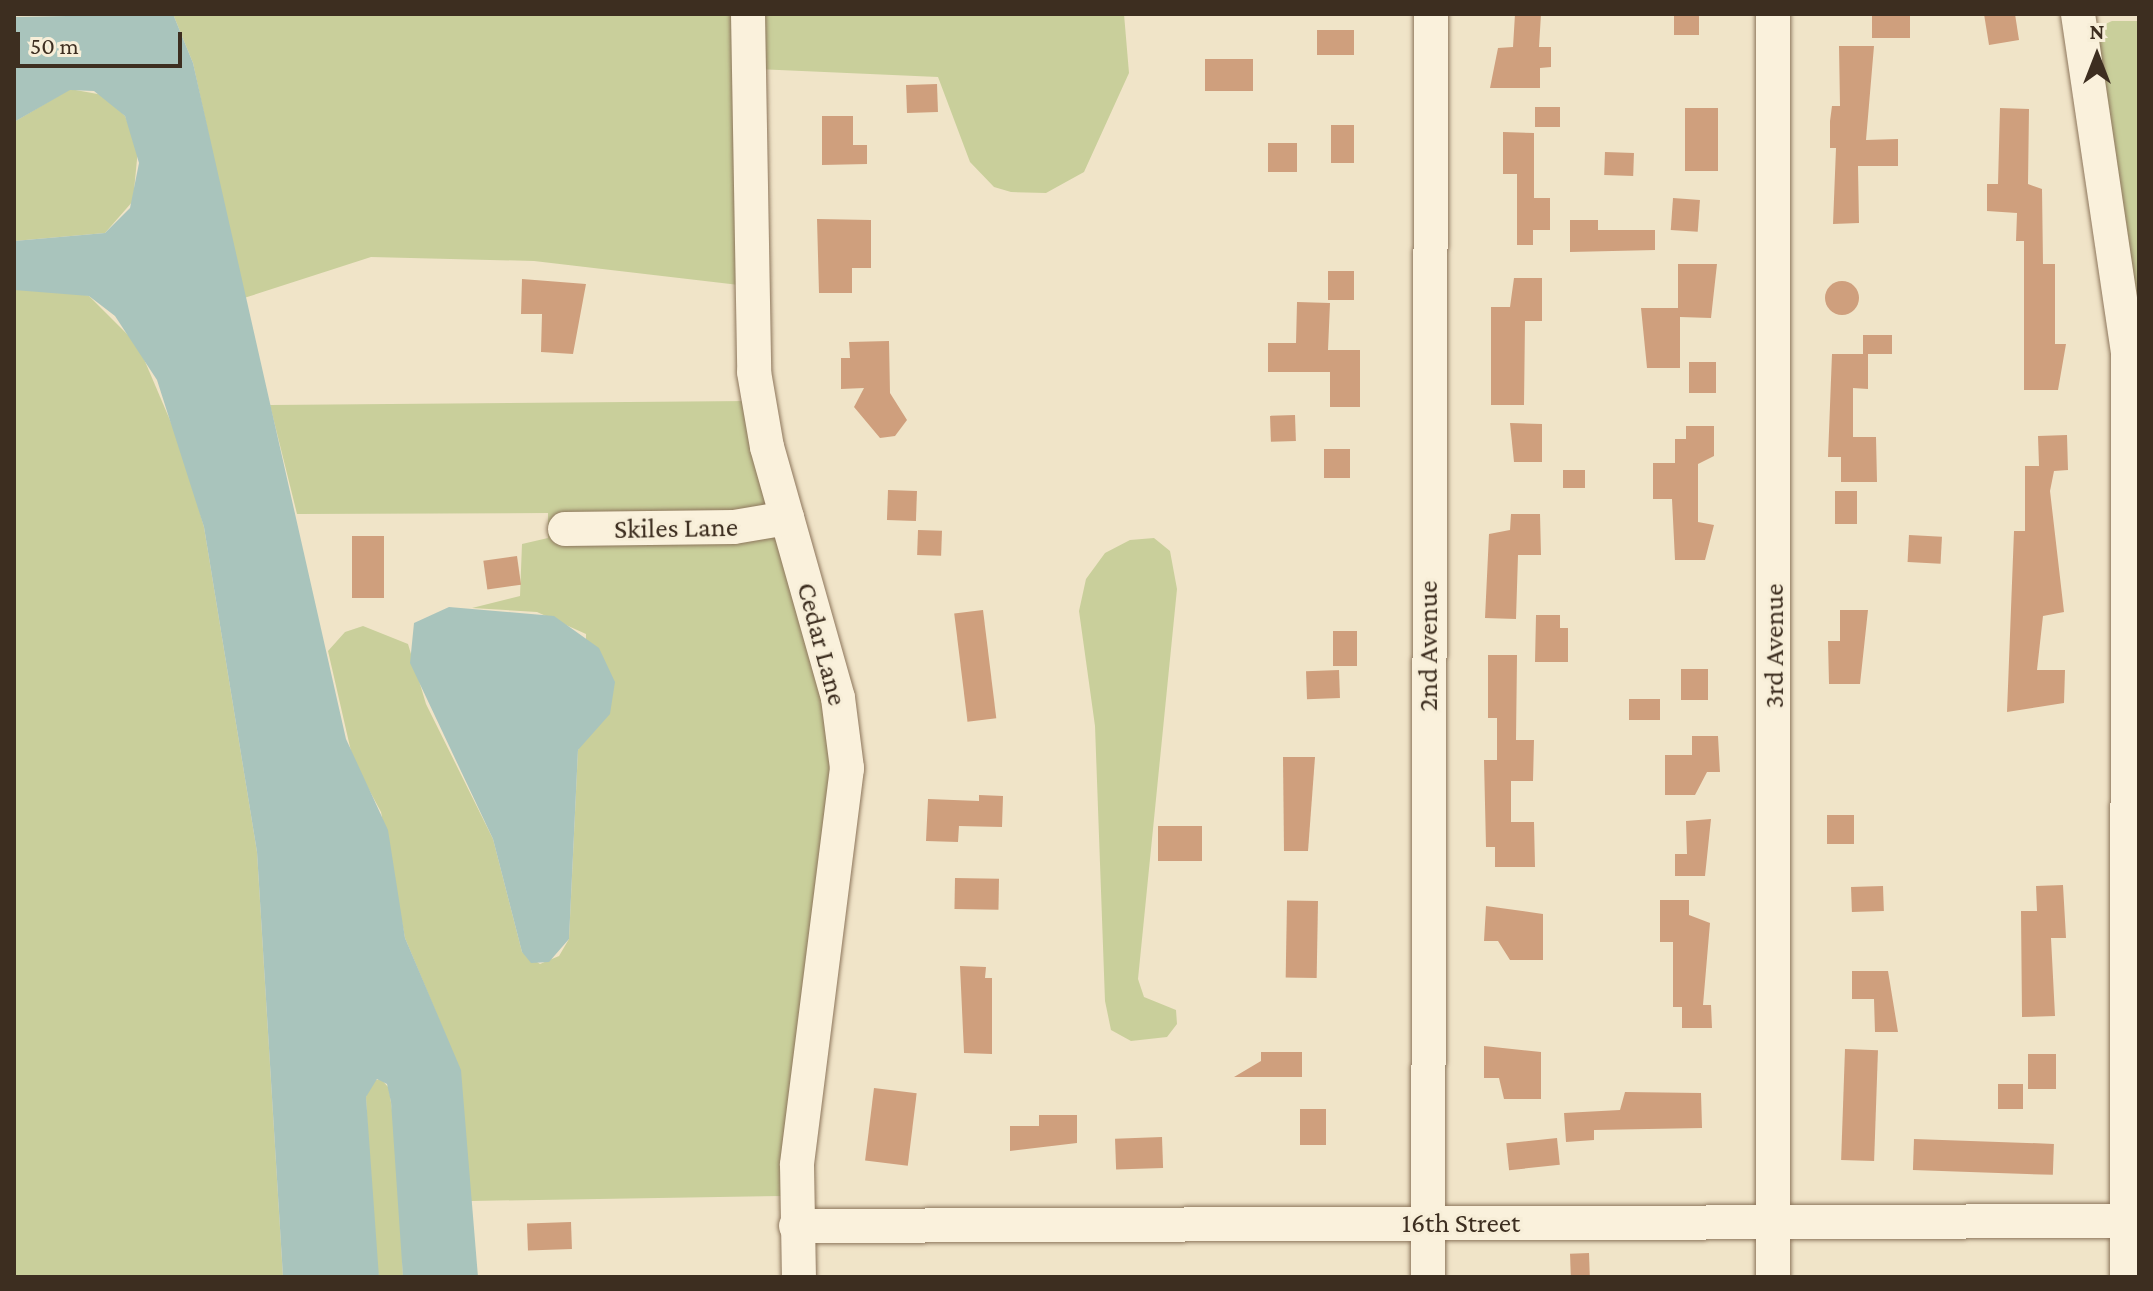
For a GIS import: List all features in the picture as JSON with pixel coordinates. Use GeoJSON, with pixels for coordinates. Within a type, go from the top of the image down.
{"type":"FeatureCollection","features":[{"type":"Feature","properties":{"kind":"street","name":"Cedar Lane"},"geometry":{"type":"LineString","coordinates":[[748,14],[752,354],[787,518],[831,669],[847,768],[801,1124],[796,1226],[799,1277]]}},
{"type":"Feature","properties":{"kind":"street","name":"2nd Avenue"},"geometry":{"type":"LineString","coordinates":[[1428,1277],[1431,14]]}},
{"type":"Feature","properties":{"kind":"street","name":"3rd Avenue"},"geometry":{"type":"LineString","coordinates":[[1773,14],[1773,1277]]}},
{"type":"Feature","properties":{"kind":"street"},"geometry":{"type":"LineString","coordinates":[[2078,14],[2128,351],[2127,1277]]}},
{"type":"Feature","properties":{"kind":"street","name":"Skiles Lane"},"geometry":{"type":"LineString","coordinates":[[565,529],[734,527],[787,518]]}},
{"type":"Feature","properties":{"kind":"street","name":"16th Street"},"geometry":{"type":"LineString","coordinates":[[796,1226],[2127,1221]]}},
{"type":"Feature","properties":{"kind":"green space"},"geometry":{"type":"Polygon","coordinates":[[[173,14],[737,14],[739,285],[534,261],[371,257],[244,298],[193,63],[173,14]]]}},
{"type":"Feature","properties":{"kind":"green space"},"geometry":{"type":"Polygon","coordinates":[[[760,14],[1124,14],[1129,73],[1084,172],[1046,193],[1011,192],[994,187],[970,162],[938,77],[759,69],[760,14]]]}},
{"type":"Feature","properties":{"kind":"green space"},"geometry":{"type":"Polygon","coordinates":[[[2112,21],[2139,21],[2139,316],[2094,29],[2112,21]]]}},
{"type":"Feature","properties":{"kind":"green space"},"geometry":{"type":"Polygon","coordinates":[[[70,89],[103,95],[125,116],[138,149],[133,201],[105,233],[14,241],[14,122],[70,89]]]}},
{"type":"Feature","properties":{"kind":"green space"},"geometry":{"type":"Polygon","coordinates":[[[61,289],[89,296],[138,345],[181,446],[204,527],[257,852],[283,1277],[14,1277],[14,290],[61,289]]]}},
{"type":"Feature","properties":{"kind":"green space"},"geometry":{"type":"Polygon","coordinates":[[[748,401],[836,754],[782,1196],[470,1201],[460,1070],[405,938],[381,812],[353,760],[328,651],[345,632],[363,626],[408,644],[426,704],[493,839],[522,952],[540,964],[559,956],[569,939],[578,750],[586,733],[586,634],[537,612],[472,608],[520,596],[522,544],[548,538],[548,513],[297,514],[270,405],[748,401]]]}},
{"type":"Feature","properties":{"kind":"green space"},"geometry":{"type":"Polygon","coordinates":[[[1154,538],[1170,551],[1177,589],[1138,979],[1144,997],[1176,1010],[1177,1024],[1167,1037],[1131,1041],[1111,1030],[1105,1001],[1095,726],[1079,611],[1086,579],[1105,553],[1130,540],[1154,538]]]}},
{"type":"Feature","properties":{"kind":"green space"},"geometry":{"type":"Polygon","coordinates":[[[381,1079],[389,1088],[398,1154],[403,1277],[379,1277],[373,1249],[366,1097],[371,1081],[381,1079]]]}},
{"type":"Feature","properties":{"kind":"water"},"geometry":{"type":"Polygon","coordinates":[[[173,14],[193,63],[346,739],[388,830],[405,938],[461,1070],[478,1277],[403,1277],[391,1102],[387,1084],[377,1079],[366,1097],[379,1277],[283,1277],[257,852],[204,527],[157,380],[115,316],[89,296],[14,290],[14,241],[105,233],[130,208],[139,163],[125,116],[94,91],[70,90],[14,122],[14,17],[173,14]]]}},
{"type":"Feature","properties":{"kind":"water"},"geometry":{"type":"Polygon","coordinates":[[[449,607],[554,616],[599,648],[615,682],[610,714],[578,750],[569,939],[549,962],[531,963],[522,952],[493,839],[410,663],[414,623],[449,607]]]}},
{"type":"Feature","properties":{"kind":"building"},"geometry":{"type":"Polygon","coordinates":[[[1515,14],[1541,14],[1539,47],[1551,47],[1551,67],[1540,68],[1540,88],[1490,88],[1498,48],[1513,47],[1515,14]]]}},
{"type":"Feature","properties":{"kind":"building"},"geometry":{"type":"Polygon","coordinates":[[[1674,14],[1699,14],[1699,35],[1674,35],[1674,14]]]}},
{"type":"Feature","properties":{"kind":"building"},"geometry":{"type":"Polygon","coordinates":[[[1872,14],[1910,14],[1910,38],[1872,38],[1872,14]]]}},
{"type":"Feature","properties":{"kind":"building"},"geometry":{"type":"Polygon","coordinates":[[[1984,14],[2015,14],[2019,40],[1989,45],[1984,14]]]}},
{"type":"Feature","properties":{"kind":"building"},"geometry":{"type":"Polygon","coordinates":[[[1317,30],[1354,30],[1354,55],[1317,55],[1317,30]]]}},
{"type":"Feature","properties":{"kind":"building"},"geometry":{"type":"Polygon","coordinates":[[[1839,46],[1874,46],[1866,140],[1898,139],[1898,166],[1858,166],[1859,223],[1833,224],[1836,148],[1830,148],[1830,121],[1832,106],[1840,106],[1839,46]]]}},
{"type":"Feature","properties":{"kind":"building"},"geometry":{"type":"Polygon","coordinates":[[[1205,59],[1253,59],[1253,91],[1205,91],[1205,59]]]}},
{"type":"Feature","properties":{"kind":"building"},"geometry":{"type":"Polygon","coordinates":[[[937,84],[938,112],[907,113],[906,85],[937,84]]]}},
{"type":"Feature","properties":{"kind":"building"},"geometry":{"type":"Polygon","coordinates":[[[1535,107],[1560,107],[1560,127],[1535,127],[1535,107]]]}},
{"type":"Feature","properties":{"kind":"building"},"geometry":{"type":"Polygon","coordinates":[[[1685,108],[1718,108],[1718,171],[1685,171],[1685,108]]]}},
{"type":"Feature","properties":{"kind":"building"},"geometry":{"type":"Polygon","coordinates":[[[2000,108],[2029,109],[2028,184],[2042,189],[2043,264],[2055,264],[2055,344],[2066,344],[2058,390],[2024,390],[2024,241],[2016,241],[2017,213],[1987,211],[1987,184],[1998,184],[2000,108]]]}},
{"type":"Feature","properties":{"kind":"building"},"geometry":{"type":"Polygon","coordinates":[[[822,116],[853,116],[853,145],[867,145],[867,164],[822,165],[822,116]]]}},
{"type":"Feature","properties":{"kind":"building"},"geometry":{"type":"Polygon","coordinates":[[[1331,125],[1354,125],[1354,163],[1331,163],[1331,125]]]}},
{"type":"Feature","properties":{"kind":"building"},"geometry":{"type":"Polygon","coordinates":[[[1503,132],[1534,133],[1534,198],[1550,198],[1550,230],[1533,230],[1533,245],[1517,245],[1517,174],[1503,174],[1503,132]]]}},
{"type":"Feature","properties":{"kind":"building"},"geometry":{"type":"Polygon","coordinates":[[[1268,143],[1297,143],[1297,172],[1268,172],[1268,143]]]}},
{"type":"Feature","properties":{"kind":"building"},"geometry":{"type":"Polygon","coordinates":[[[1605,152],[1634,153],[1633,176],[1604,175],[1605,152]]]}},
{"type":"Feature","properties":{"kind":"building"},"geometry":{"type":"Polygon","coordinates":[[[1673,198],[1700,200],[1698,232],[1671,230],[1673,198]]]}},
{"type":"Feature","properties":{"kind":"building"},"geometry":{"type":"Polygon","coordinates":[[[817,219],[871,220],[871,268],[852,268],[852,293],[819,293],[817,219]]]}},
{"type":"Feature","properties":{"kind":"building"},"geometry":{"type":"Polygon","coordinates":[[[1570,220],[1598,220],[1598,230],[1655,230],[1655,250],[1570,252],[1570,220]]]}},
{"type":"Feature","properties":{"kind":"building"},"geometry":{"type":"Polygon","coordinates":[[[1678,264],[1717,264],[1711,318],[1680,317],[1680,368],[1647,368],[1641,308],[1678,308],[1678,264]]]}},
{"type":"Feature","properties":{"kind":"building"},"geometry":{"type":"Polygon","coordinates":[[[1328,271],[1354,271],[1354,300],[1328,300],[1328,271]]]}},
{"type":"Feature","properties":{"kind":"building"},"geometry":{"type":"Polygon","coordinates":[[[1514,278],[1542,278],[1542,321],[1525,321],[1524,405],[1491,405],[1491,307],[1510,307],[1514,278]]]}},
{"type":"Feature","properties":{"kind":"building"},"geometry":{"type":"Polygon","coordinates":[[[522,279],[586,284],[573,354],[541,352],[542,314],[521,314],[522,279]]]}},
{"type":"Feature","properties":{"kind":"building"},"geometry":{"type":"Polygon","coordinates":[[[1842,281],[1854,286],[1859,298],[1854,310],[1842,315],[1830,310],[1825,298],[1830,286],[1842,281]]]}},
{"type":"Feature","properties":{"kind":"building"},"geometry":{"type":"Polygon","coordinates":[[[1297,302],[1330,303],[1328,350],[1360,350],[1360,407],[1330,407],[1330,372],[1268,372],[1268,343],[1296,343],[1297,302]]]}},
{"type":"Feature","properties":{"kind":"building"},"geometry":{"type":"Polygon","coordinates":[[[1863,335],[1892,335],[1892,354],[1863,354],[1863,335]]]}},
{"type":"Feature","properties":{"kind":"building"},"geometry":{"type":"Polygon","coordinates":[[[889,341],[890,393],[907,420],[895,436],[880,438],[854,407],[864,388],[841,389],[841,358],[850,358],[849,342],[889,341]]]}},
{"type":"Feature","properties":{"kind":"building"},"geometry":{"type":"Polygon","coordinates":[[[1832,354],[1868,354],[1868,389],[1853,388],[1853,437],[1876,437],[1877,482],[1841,482],[1841,457],[1828,457],[1832,354]]]}},
{"type":"Feature","properties":{"kind":"building"},"geometry":{"type":"Polygon","coordinates":[[[1689,362],[1716,362],[1716,393],[1689,393],[1689,362]]]}},
{"type":"Feature","properties":{"kind":"building"},"geometry":{"type":"Polygon","coordinates":[[[1295,415],[1296,441],[1271,442],[1270,416],[1295,415]]]}},
{"type":"Feature","properties":{"kind":"building"},"geometry":{"type":"Polygon","coordinates":[[[1510,423],[1542,424],[1542,462],[1514,462],[1510,423]]]}},
{"type":"Feature","properties":{"kind":"building"},"geometry":{"type":"Polygon","coordinates":[[[1686,426],[1714,426],[1714,456],[1698,464],[1698,522],[1714,525],[1705,560],[1675,560],[1672,499],[1653,499],[1653,463],[1675,463],[1675,439],[1686,439],[1686,426]]]}},
{"type":"Feature","properties":{"kind":"building"},"geometry":{"type":"Polygon","coordinates":[[[2067,435],[2068,470],[2054,471],[2050,491],[2064,612],[2043,616],[2037,670],[2065,670],[2064,703],[2007,712],[2014,531],[2025,531],[2025,466],[2039,466],[2038,436],[2067,435]]]}},
{"type":"Feature","properties":{"kind":"building"},"geometry":{"type":"Polygon","coordinates":[[[1324,449],[1350,449],[1350,478],[1324,478],[1324,449]]]}},
{"type":"Feature","properties":{"kind":"building"},"geometry":{"type":"Polygon","coordinates":[[[1563,470],[1585,470],[1585,488],[1563,488],[1563,470]]]}},
{"type":"Feature","properties":{"kind":"building"},"geometry":{"type":"Polygon","coordinates":[[[888,490],[917,491],[916,521],[887,520],[888,490]]]}},
{"type":"Feature","properties":{"kind":"building"},"geometry":{"type":"Polygon","coordinates":[[[1835,491],[1857,491],[1857,524],[1835,524],[1835,491]]]}},
{"type":"Feature","properties":{"kind":"building"},"geometry":{"type":"Polygon","coordinates":[[[1511,514],[1540,514],[1541,555],[1518,555],[1516,619],[1485,618],[1489,534],[1510,530],[1511,514]]]}},
{"type":"Feature","properties":{"kind":"building"},"geometry":{"type":"Polygon","coordinates":[[[918,530],[942,531],[941,556],[917,555],[918,530]]]}},
{"type":"Feature","properties":{"kind":"building"},"geometry":{"type":"Polygon","coordinates":[[[1909,535],[1942,537],[1941,564],[1908,562],[1909,535]]]}},
{"type":"Feature","properties":{"kind":"building"},"geometry":{"type":"Polygon","coordinates":[[[352,536],[384,536],[384,598],[352,598],[352,536]]]}},
{"type":"Feature","properties":{"kind":"building"},"geometry":{"type":"Polygon","coordinates":[[[517,556],[521,585],[487,589],[483,561],[517,556]]]}},
{"type":"Feature","properties":{"kind":"building"},"geometry":{"type":"Polygon","coordinates":[[[983,610],[996,718],[967,722],[954,614],[983,610]]]}},
{"type":"Feature","properties":{"kind":"building"},"geometry":{"type":"Polygon","coordinates":[[[1840,610],[1868,610],[1860,684],[1829,684],[1828,641],[1840,641],[1840,610]]]}},
{"type":"Feature","properties":{"kind":"building"},"geometry":{"type":"Polygon","coordinates":[[[1536,615],[1560,615],[1560,628],[1568,628],[1568,662],[1535,662],[1536,615]]]}},
{"type":"Feature","properties":{"kind":"building"},"geometry":{"type":"Polygon","coordinates":[[[1333,631],[1357,631],[1357,666],[1333,666],[1333,631]]]}},
{"type":"Feature","properties":{"kind":"building"},"geometry":{"type":"Polygon","coordinates":[[[1488,655],[1517,655],[1516,740],[1534,740],[1533,781],[1511,781],[1511,822],[1534,822],[1535,867],[1495,867],[1495,847],[1486,847],[1484,760],[1497,760],[1497,718],[1488,718],[1488,655]]]}},
{"type":"Feature","properties":{"kind":"building"},"geometry":{"type":"Polygon","coordinates":[[[1681,669],[1708,669],[1708,700],[1681,700],[1681,669]]]}},
{"type":"Feature","properties":{"kind":"building"},"geometry":{"type":"Polygon","coordinates":[[[1339,670],[1340,698],[1307,699],[1306,671],[1339,670]]]}},
{"type":"Feature","properties":{"kind":"building"},"geometry":{"type":"Polygon","coordinates":[[[1629,699],[1660,699],[1660,720],[1629,720],[1629,699]]]}},
{"type":"Feature","properties":{"kind":"building"},"geometry":{"type":"Polygon","coordinates":[[[1692,736],[1718,736],[1720,772],[1707,772],[1695,795],[1665,795],[1665,755],[1692,755],[1692,736]]]}},
{"type":"Feature","properties":{"kind":"building"},"geometry":{"type":"Polygon","coordinates":[[[1283,757],[1315,757],[1308,851],[1284,851],[1283,757]]]}},
{"type":"Feature","properties":{"kind":"building"},"geometry":{"type":"Polygon","coordinates":[[[979,795],[1003,796],[1002,827],[959,826],[958,842],[926,841],[928,799],[979,801],[979,795]]]}},
{"type":"Feature","properties":{"kind":"building"},"geometry":{"type":"Polygon","coordinates":[[[1827,815],[1854,815],[1854,844],[1827,844],[1827,815]]]}},
{"type":"Feature","properties":{"kind":"building"},"geometry":{"type":"Polygon","coordinates":[[[1711,819],[1705,876],[1675,876],[1675,854],[1687,854],[1686,821],[1711,819]]]}},
{"type":"Feature","properties":{"kind":"building"},"geometry":{"type":"Polygon","coordinates":[[[1158,826],[1202,826],[1202,861],[1158,861],[1158,826]]]}},
{"type":"Feature","properties":{"kind":"building"},"geometry":{"type":"Polygon","coordinates":[[[955,878],[999,879],[998,910],[954,909],[955,878]]]}},
{"type":"Feature","properties":{"kind":"building"},"geometry":{"type":"Polygon","coordinates":[[[2063,885],[2066,938],[2051,938],[2055,1016],[2022,1017],[2021,911],[2037,911],[2036,886],[2063,885]]]}},
{"type":"Feature","properties":{"kind":"building"},"geometry":{"type":"Polygon","coordinates":[[[1883,886],[1884,911],[1852,912],[1851,887],[1883,886]]]}},
{"type":"Feature","properties":{"kind":"building"},"geometry":{"type":"Polygon","coordinates":[[[1287,900],[1318,901],[1317,978],[1286,977],[1287,900]]]}},
{"type":"Feature","properties":{"kind":"building"},"geometry":{"type":"Polygon","coordinates":[[[1660,900],[1689,900],[1689,915],[1710,923],[1703,1005],[1711,1005],[1712,1028],[1682,1028],[1682,1007],[1673,1007],[1673,942],[1660,942],[1660,900]]]}},
{"type":"Feature","properties":{"kind":"building"},"geometry":{"type":"Polygon","coordinates":[[[1486,906],[1543,914],[1543,960],[1510,960],[1498,941],[1484,941],[1486,906]]]}},
{"type":"Feature","properties":{"kind":"building"},"geometry":{"type":"Polygon","coordinates":[[[960,966],[986,967],[985,978],[992,978],[992,1054],[964,1053],[960,966]]]}},
{"type":"Feature","properties":{"kind":"building"},"geometry":{"type":"Polygon","coordinates":[[[1852,971],[1888,971],[1898,1032],[1875,1032],[1874,999],[1852,999],[1852,971]]]}},
{"type":"Feature","properties":{"kind":"building"},"geometry":{"type":"Polygon","coordinates":[[[1484,1046],[1541,1052],[1541,1099],[1504,1099],[1499,1078],[1484,1078],[1484,1046]]]}},
{"type":"Feature","properties":{"kind":"building"},"geometry":{"type":"Polygon","coordinates":[[[1845,1049],[1878,1050],[1874,1161],[1841,1160],[1845,1049]]]}},
{"type":"Feature","properties":{"kind":"building"},"geometry":{"type":"Polygon","coordinates":[[[1261,1052],[1302,1052],[1302,1077],[1234,1077],[1261,1061],[1261,1052]]]}},
{"type":"Feature","properties":{"kind":"building"},"geometry":{"type":"Polygon","coordinates":[[[2028,1054],[2056,1054],[2056,1089],[2028,1089],[2028,1054]]]}},
{"type":"Feature","properties":{"kind":"building"},"geometry":{"type":"Polygon","coordinates":[[[1998,1084],[2023,1084],[2023,1109],[1998,1109],[1998,1084]]]}},
{"type":"Feature","properties":{"kind":"building"},"geometry":{"type":"Polygon","coordinates":[[[874,1088],[917,1093],[908,1166],[865,1160],[874,1088]]]}},
{"type":"Feature","properties":{"kind":"building"},"geometry":{"type":"Polygon","coordinates":[[[1625,1092],[1701,1093],[1702,1128],[1594,1130],[1594,1140],[1566,1142],[1564,1113],[1620,1110],[1625,1092]]]}},
{"type":"Feature","properties":{"kind":"building"},"geometry":{"type":"Polygon","coordinates":[[[1300,1109],[1326,1109],[1326,1145],[1300,1145],[1300,1109]]]}},
{"type":"Feature","properties":{"kind":"building"},"geometry":{"type":"Polygon","coordinates":[[[1039,1115],[1077,1115],[1077,1143],[1010,1151],[1010,1126],[1039,1126],[1039,1115]]]}},
{"type":"Feature","properties":{"kind":"building"},"geometry":{"type":"Polygon","coordinates":[[[1162,1137],[1163,1168],[1116,1170],[1115,1139],[1162,1137]]]}},
{"type":"Feature","properties":{"kind":"building"},"geometry":{"type":"Polygon","coordinates":[[[1557,1138],[1560,1165],[1509,1170],[1506,1143],[1557,1138]]]}},
{"type":"Feature","properties":{"kind":"building"},"geometry":{"type":"Polygon","coordinates":[[[1914,1139],[2054,1144],[2053,1175],[1913,1170],[1914,1139]]]}},
{"type":"Feature","properties":{"kind":"building"},"geometry":{"type":"Polygon","coordinates":[[[571,1222],[572,1249],[528,1251],[527,1224],[571,1222]]]}},
{"type":"Feature","properties":{"kind":"building"},"geometry":{"type":"Polygon","coordinates":[[[1589,1253],[1590,1277],[1571,1277],[1570,1254],[1589,1253]]]}}]}
